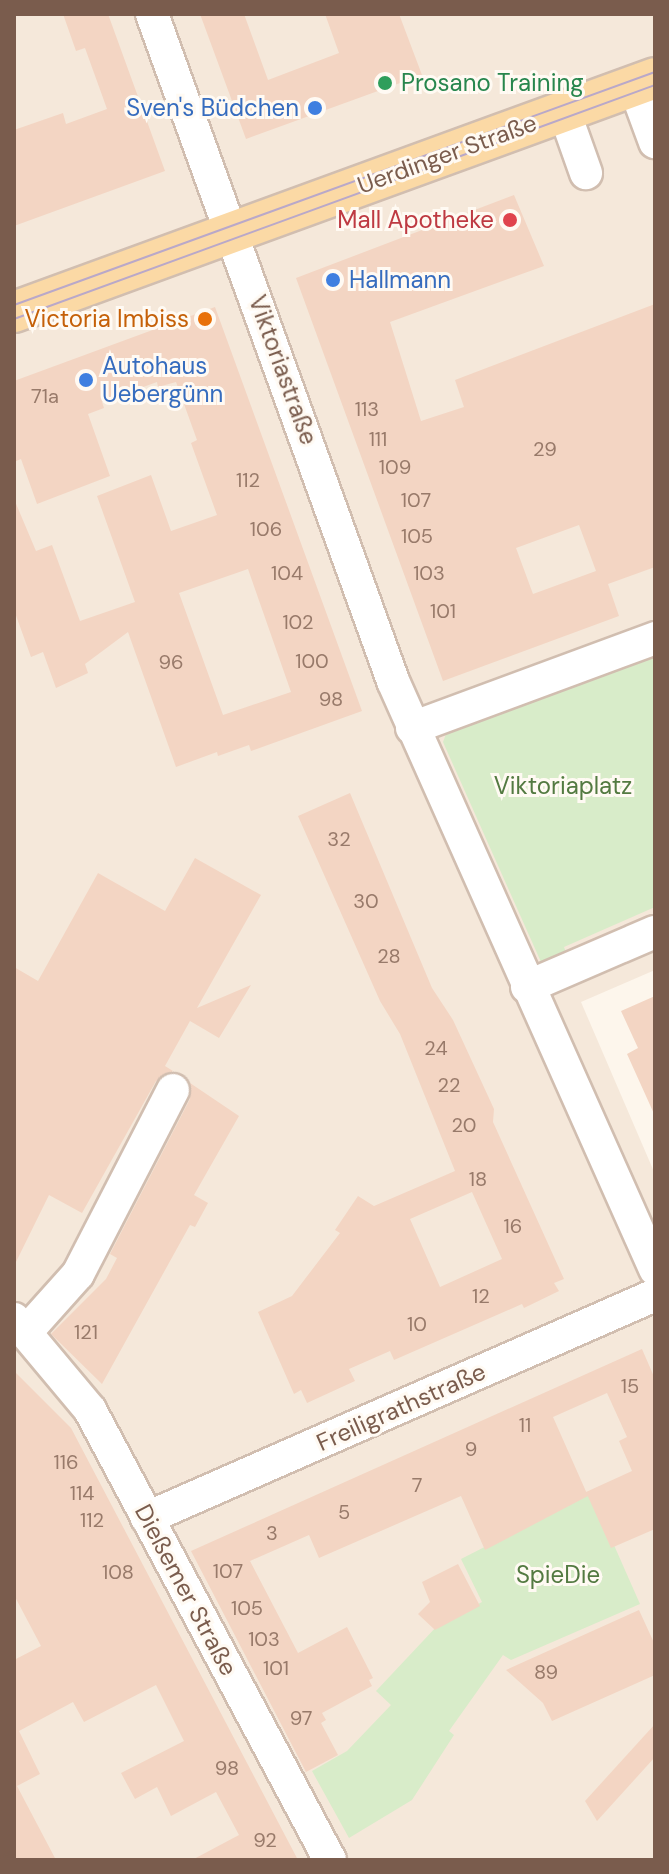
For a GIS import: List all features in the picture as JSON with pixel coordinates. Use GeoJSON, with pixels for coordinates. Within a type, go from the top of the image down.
{"type":"FeatureCollection","features":[{"type":"Feature","properties":{"kind":"main road","name":"Uerdinger Straße"},"geometry":{"type":"LineString","coordinates":[[14,312],[645,82]]}},
{"type":"Feature","properties":{"kind":"street","name":"Viktoriastraße"},"geometry":{"type":"LineString","coordinates":[[152,14],[234,232],[412,728]]}},
{"type":"Feature","properties":{"kind":"street"},"geometry":{"type":"LineString","coordinates":[[645,82],[655,142]]}},
{"type":"Feature","properties":{"kind":"street"},"geometry":{"type":"LineString","coordinates":[[564,111],[586,173]]}},
{"type":"Feature","properties":{"kind":"street"},"geometry":{"type":"LineString","coordinates":[[655,638],[412,728],[655,1269]]}},
{"type":"Feature","properties":{"kind":"street"},"geometry":{"type":"LineString","coordinates":[[527,987],[655,932]]}},
{"type":"Feature","properties":{"kind":"street","name":"Dießemer Straße"},"geometry":{"type":"LineString","coordinates":[[173,1090],[78,1274],[20,1325],[90,1410],[330,1860]]}},
{"type":"Feature","properties":{"kind":"street","name":"Freiligrathstraße"},"geometry":{"type":"LineString","coordinates":[[147,1518],[655,1295]]}},
{"type":"Feature","properties":{"kind":"shaded area"},"geometry":{"type":"Polygon","coordinates":[[[14,14],[655,14],[655,970],[581,1002],[655,1174],[655,1860],[14,1860],[14,14]]]}},
{"type":"Feature","properties":{"kind":"green space","name":"Viktoriaplatz"},"geometry":{"type":"Polygon","coordinates":[[[655,657],[655,907],[564,947],[568,958],[541,962],[443,742],[446,734],[465,720],[468,725],[655,657]]]}},
{"type":"Feature","properties":{"kind":"green space","name":"SpieDie"},"geometry":{"type":"Polygon","coordinates":[[[591,1493],[640,1604],[511,1660],[503,1655],[449,1731],[454,1735],[412,1800],[349,1838],[312,1771],[347,1751],[391,1705],[376,1691],[438,1625],[482,1602],[461,1559],[591,1493]]]}},
{"type":"Feature","properties":{"kind":"building"},"geometry":{"type":"Polygon","coordinates":[[[63,14],[108,14],[165,171],[14,226],[14,130],[63,113],[66,124],[107,109],[85,48],[76,51],[63,14]]]}},
{"type":"Feature","properties":{"kind":"building"},"geometry":{"type":"Polygon","coordinates":[[[200,14],[244,14],[268,80],[339,53],[325,14],[399,14],[422,75],[246,139],[200,14]]]}},
{"type":"Feature","properties":{"kind":"building"},"geometry":{"type":"Polygon","coordinates":[[[514,195],[544,266],[390,322],[421,421],[464,407],[455,380],[655,304],[655,567],[608,584],[619,616],[443,681],[296,278],[514,195]],[[579,525],[516,548],[533,594],[596,571],[579,525]]]}},
{"type":"Feature","properties":{"kind":"building"},"geometry":{"type":"Polygon","coordinates":[[[215,307],[362,711],[251,751],[249,745],[218,756],[217,752],[176,767],[128,632],[85,664],[88,673],[56,688],[43,652],[31,657],[14,610],[14,499],[36,551],[52,545],[80,621],[135,602],[97,496],[151,475],[171,531],[217,515],[191,443],[197,440],[176,382],[158,387],[157,382],[102,402],[104,408],[88,414],[110,476],[37,504],[21,459],[14,462],[14,381],[215,307]],[[248,569],[179,593],[223,715],[291,692],[248,569]]]}},
{"type":"Feature","properties":{"kind":"building"},"geometry":{"type":"Polygon","coordinates":[[[350,793],[432,988],[453,1020],[494,1109],[493,1122],[564,1279],[554,1283],[559,1291],[524,1308],[522,1304],[394,1360],[390,1351],[349,1369],[355,1381],[307,1403],[301,1390],[294,1394],[258,1312],[292,1296],[340,1233],[335,1230],[358,1196],[374,1206],[455,1171],[400,1034],[380,1001],[298,816],[350,793]],[[472,1192],[410,1219],[440,1287],[502,1259],[472,1192]]]}},
{"type":"Feature","properties":{"kind":"building"},"geometry":{"type":"Polygon","coordinates":[[[195,858],[261,895],[197,1008],[251,985],[219,1038],[190,1021],[165,1066],[173,1071],[156,1081],[82,1213],[49,1195],[14,1266],[14,967],[38,981],[98,873],[165,911],[195,858]]]}},
{"type":"Feature","properties":{"kind":"building"},"geometry":{"type":"Polygon","coordinates":[[[655,996],[655,1116],[627,1054],[638,1048],[621,1011],[655,996]]]}},
{"type":"Feature","properties":{"kind":"building"},"geometry":{"type":"Polygon","coordinates":[[[190,1083],[239,1116],[194,1195],[208,1203],[195,1227],[190,1225],[102,1384],[51,1334],[106,1279],[117,1258],[110,1254],[190,1099],[190,1083]]]}},
{"type":"Feature","properties":{"kind":"building"},"geometry":{"type":"Polygon","coordinates":[[[642,1349],[655,1379],[655,1529],[611,1548],[588,1496],[485,1550],[461,1496],[319,1558],[309,1535],[250,1561],[298,1653],[347,1627],[373,1678],[369,1680],[372,1686],[322,1713],[326,1720],[321,1723],[338,1755],[306,1772],[191,1551],[642,1349]],[[607,1393],[553,1417],[586,1492],[632,1471],[619,1441],[627,1437],[607,1393]]]}},
{"type":"Feature","properties":{"kind":"building"},"geometry":{"type":"Polygon","coordinates":[[[14,1371],[71,1428],[298,1860],[192,1860],[239,1835],[216,1792],[171,1816],[157,1787],[135,1799],[121,1773],[184,1741],[156,1685],[84,1722],[73,1702],[19,1731],[40,1774],[17,1786],[56,1860],[14,1860],[14,1660],[41,1646],[14,1595],[14,1371]]]}},
{"type":"Feature","properties":{"kind":"building"},"geometry":{"type":"Polygon","coordinates":[[[458,1564],[480,1606],[435,1630],[418,1614],[430,1602],[422,1582],[458,1564]]]}},
{"type":"Feature","properties":{"kind":"building"},"geometry":{"type":"Polygon","coordinates":[[[639,1610],[655,1645],[655,1675],[552,1721],[543,1703],[506,1670],[639,1610]]]}},
{"type":"Feature","properties":{"kind":"building"},"geometry":{"type":"Polygon","coordinates":[[[655,1724],[655,1757],[597,1821],[585,1801],[655,1724]]]}},
{"type":"Feature","properties":{"kind":"tram line"},"geometry":{"type":"LineString","coordinates":[[14,305],[655,72]]}},
{"type":"Feature","properties":{"kind":"tram line"},"geometry":{"type":"LineString","coordinates":[[14,319],[655,85]]}},
{"type":"Feature","properties":{"kind":"place","name":"Prosano Training"},"geometry":{"type":"Point","coordinates":[385,83]}},
{"type":"Feature","properties":{"kind":"place","name":"Sven's Büdchen"},"geometry":{"type":"Point","coordinates":[315,108]}},
{"type":"Feature","properties":{"kind":"place","name":"Mall Apotheke"},"geometry":{"type":"Point","coordinates":[510,220]}},
{"type":"Feature","properties":{"kind":"place","name":"Hallmann"},"geometry":{"type":"Point","coordinates":[333,280]}},
{"type":"Feature","properties":{"kind":"place","name":"Victoria Imbiss"},"geometry":{"type":"Point","coordinates":[205,319]}},
{"type":"Feature","properties":{"kind":"place","name":"Autohaus Uebergünn"},"geometry":{"type":"Point","coordinates":[86,380]}}]}
